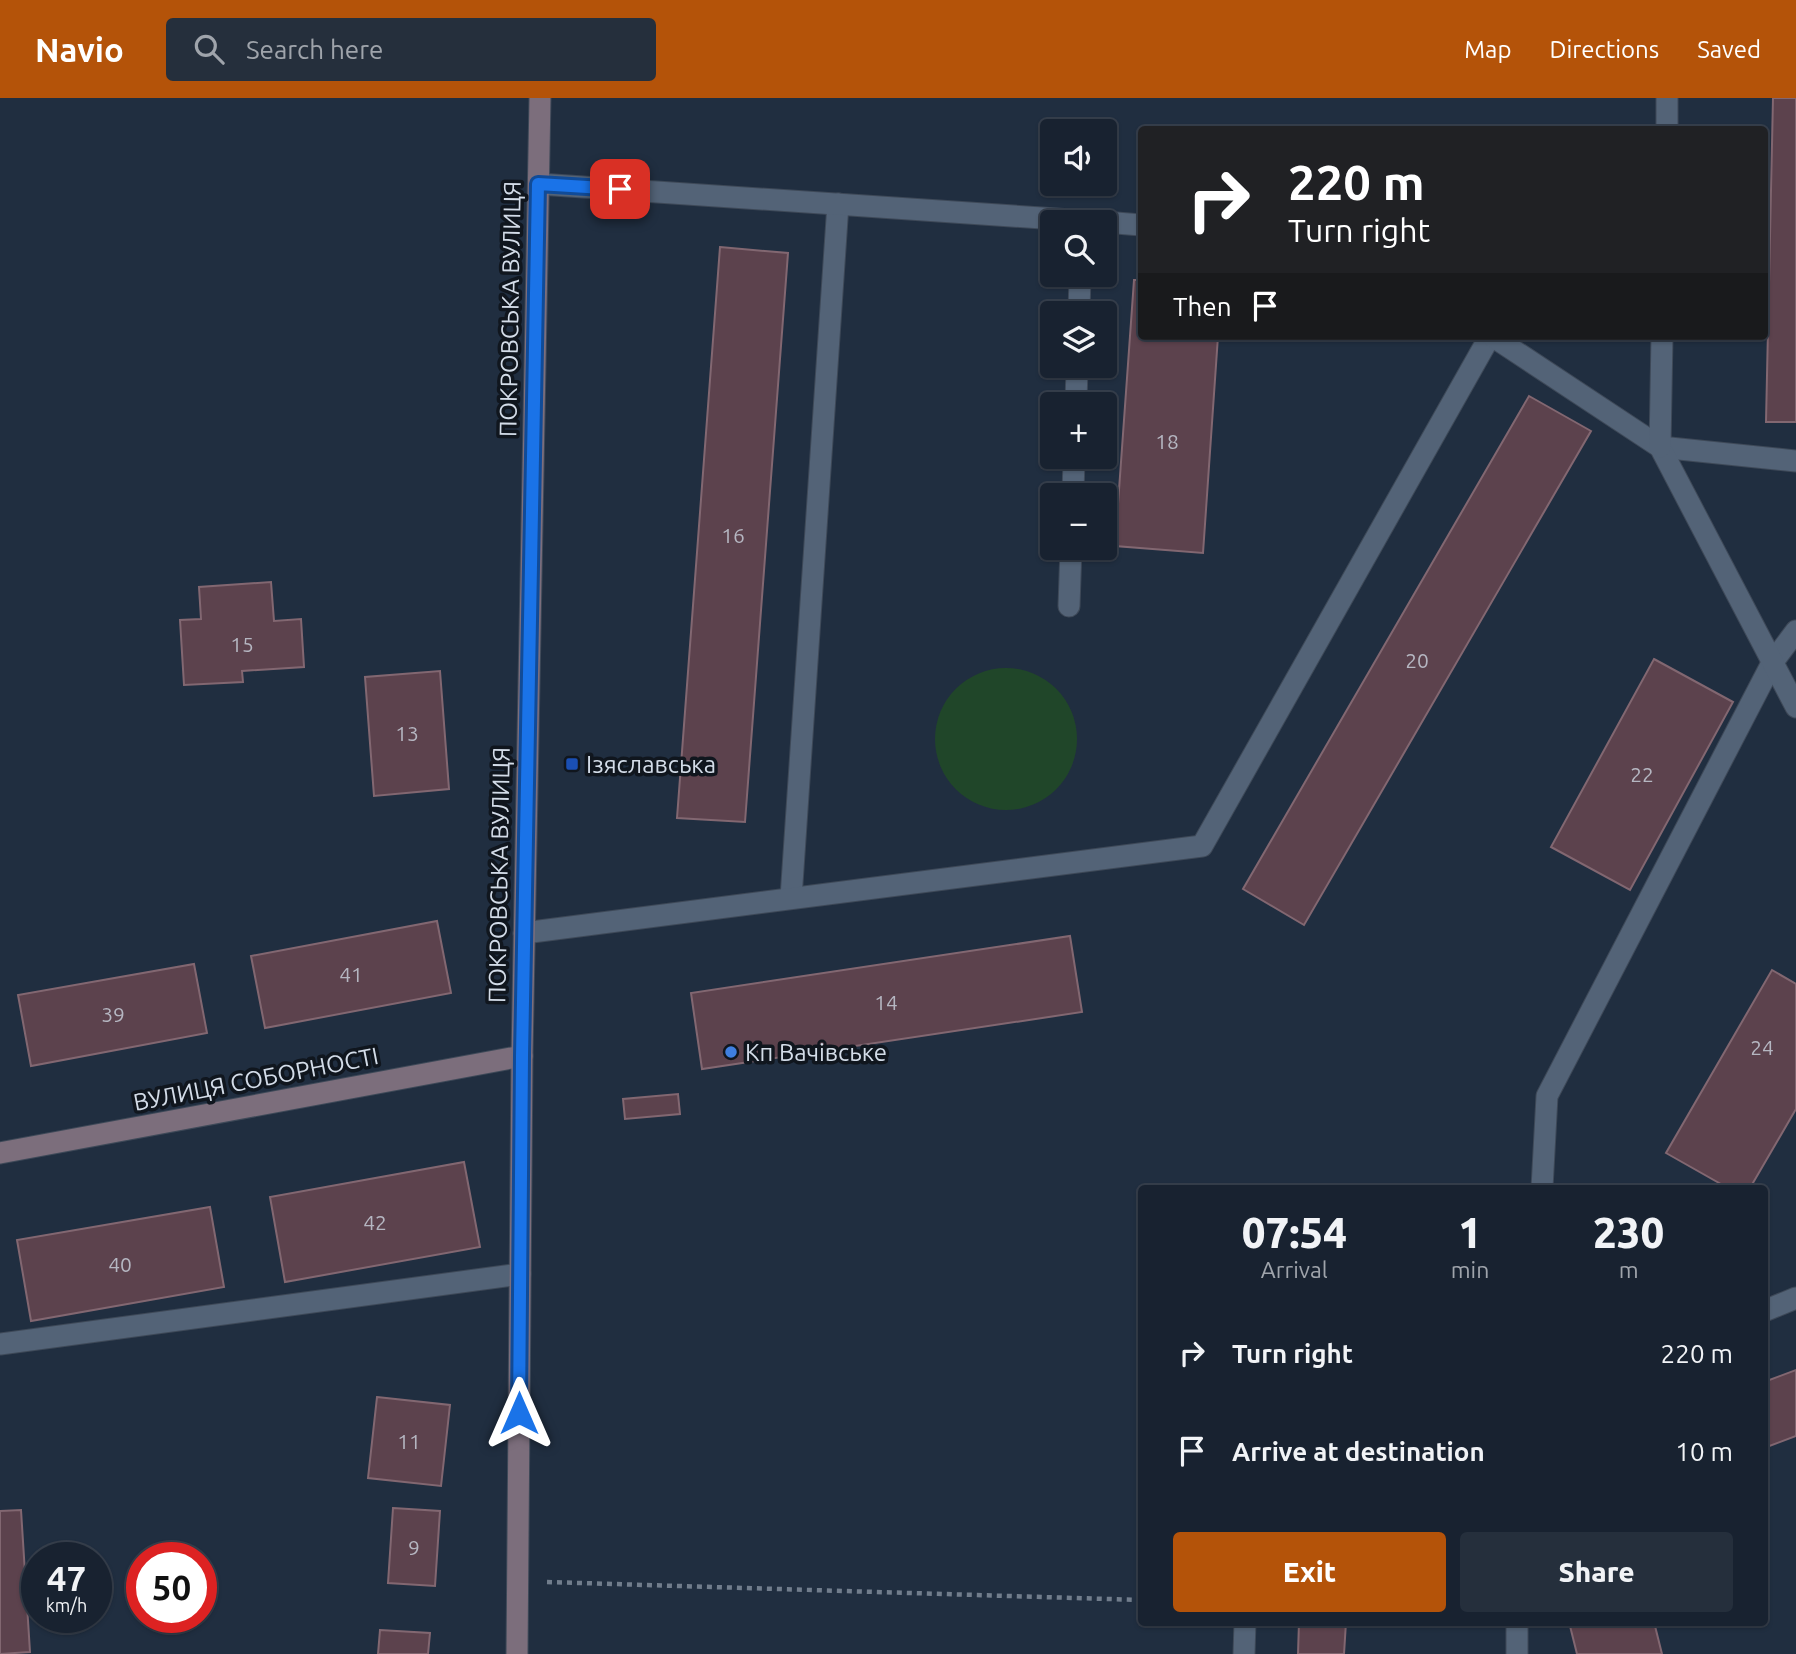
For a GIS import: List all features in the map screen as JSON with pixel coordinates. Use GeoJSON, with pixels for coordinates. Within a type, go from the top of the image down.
{"type":"FeatureCollection","features":[{"type":"Feature","properties":{"kind":"main road","name":"ПОКРОВСЬКА ВУЛИЦЯ"},"geometry":{"type":"LineString","coordinates":[[517,1654],[522,1056],[540,98]]}},
{"type":"Feature","properties":{"kind":"main road","name":"ВУЛИЦЯ СОБОРНОСТІ"},"geometry":{"type":"LineString","coordinates":[[0,1153],[522,1056]]}},
{"type":"Feature","properties":{"kind":"street"},"geometry":{"type":"LineString","coordinates":[[1667,98],[1667,126]]}},
{"type":"Feature","properties":{"kind":"street"},"geometry":{"type":"LineString","coordinates":[[538,184],[1040,218]]}},
{"type":"Feature","properties":{"kind":"street"},"geometry":{"type":"LineString","coordinates":[[791,898],[838,204]]}},
{"type":"Feature","properties":{"kind":"street"},"geometry":{"type":"LineString","coordinates":[[1117,224],[1138,225]]}},
{"type":"Feature","properties":{"kind":"street"},"geometry":{"type":"LineString","coordinates":[[524,933],[1202,846],[1489,340]]}},
{"type":"Feature","properties":{"kind":"street"},"geometry":{"type":"LineString","coordinates":[[1497,340],[1660,447],[1796,461]]}},
{"type":"Feature","properties":{"kind":"street"},"geometry":{"type":"LineString","coordinates":[[1662,340],[1660,447],[1796,707]]}},
{"type":"Feature","properties":{"kind":"street"},"geometry":{"type":"LineString","coordinates":[[1069,606],[1071,560]]}},
{"type":"Feature","properties":{"kind":"street"},"geometry":{"type":"LineString","coordinates":[[1542,1185],[1547,1096],[1772,663],[1796,631]]}},
{"type":"Feature","properties":{"kind":"street"},"geometry":{"type":"LineString","coordinates":[[0,1344],[520,1274]]}},
{"type":"Feature","properties":{"kind":"street"},"geometry":{"type":"LineString","coordinates":[[1768,1309],[1796,1298]]}},
{"type":"Feature","properties":{"kind":"street"},"geometry":{"type":"LineString","coordinates":[[1244,1654],[1245,1626]]}},
{"type":"Feature","properties":{"kind":"street"},"geometry":{"type":"LineString","coordinates":[[1517,1626],[1517,1654]]}},
{"type":"Feature","properties":{"kind":"path"},"geometry":{"type":"LineString","coordinates":[[518,1581],[1138,1600]]}},
{"type":"Feature","properties":{"kind":"green space"},"geometry":{"type":"Polygon","coordinates":[[[1006,668],[1033,673],[1057,688],[1072,712],[1077,739],[1072,766],[1057,790],[1033,805],[1006,810],[979,805],[955,790],[940,766],[935,739],[940,712],[955,688],[979,673],[1006,668]]]}},
{"type":"Feature","properties":{"kind":"building"},"geometry":{"type":"Polygon","coordinates":[[[1773,98],[1796,98],[1796,422],[1766,422],[1773,98]]]}},
{"type":"Feature","properties":{"kind":"building"},"geometry":{"type":"Polygon","coordinates":[[[720,247],[788,253],[745,822],[677,818],[720,247]]]}},
{"type":"Feature","properties":{"kind":"building"},"geometry":{"type":"Polygon","coordinates":[[[1134,280],[1138,280],[1138,340],[1218,340],[1203,553],[1117,546],[1134,280]]]}},
{"type":"Feature","properties":{"kind":"building"},"geometry":{"type":"Polygon","coordinates":[[[1529,396],[1591,431],[1304,925],[1243,889],[1529,396]]]}},
{"type":"Feature","properties":{"kind":"building"},"geometry":{"type":"Polygon","coordinates":[[[271,582],[274,621],[301,619],[304,667],[242,671],[243,682],[184,685],[180,620],[201,619],[199,587],[271,582]]]}},
{"type":"Feature","properties":{"kind":"building"},"geometry":{"type":"Polygon","coordinates":[[[1654,659],[1733,702],[1630,890],[1551,847],[1654,659]]]}},
{"type":"Feature","properties":{"kind":"building"},"geometry":{"type":"Polygon","coordinates":[[[440,671],[449,789],[374,796],[365,677],[440,671]]]}},
{"type":"Feature","properties":{"kind":"building"},"geometry":{"type":"Polygon","coordinates":[[[437,921],[451,993],[265,1028],[251,956],[437,921]]]}},
{"type":"Feature","properties":{"kind":"building"},"geometry":{"type":"Polygon","coordinates":[[[1070,936],[1082,1012],[702,1069],[691,993],[1070,936]]]}},
{"type":"Feature","properties":{"kind":"building"},"geometry":{"type":"Polygon","coordinates":[[[194,964],[207,1033],[31,1066],[18,995],[194,964]]]}},
{"type":"Feature","properties":{"kind":"building"},"geometry":{"type":"Polygon","coordinates":[[[1772,970],[1796,984],[1796,1109],[1752,1185],[1723,1185],[1666,1153],[1772,970]]]}},
{"type":"Feature","properties":{"kind":"building"},"geometry":{"type":"Polygon","coordinates":[[[678,1094],[680,1114],[625,1119],[623,1099],[678,1094]]]}},
{"type":"Feature","properties":{"kind":"building"},"geometry":{"type":"Polygon","coordinates":[[[464,1162],[480,1247],[285,1282],[270,1197],[464,1162]]]}},
{"type":"Feature","properties":{"kind":"building"},"geometry":{"type":"Polygon","coordinates":[[[210,1207],[224,1287],[31,1321],[17,1240],[210,1207]]]}},
{"type":"Feature","properties":{"kind":"building"},"geometry":{"type":"Polygon","coordinates":[[[1796,1370],[1796,1436],[1768,1446],[1768,1380],[1796,1370]]]}},
{"type":"Feature","properties":{"kind":"building"},"geometry":{"type":"Polygon","coordinates":[[[377,1397],[450,1405],[441,1486],[368,1478],[377,1397]]]}},
{"type":"Feature","properties":{"kind":"building"},"geometry":{"type":"Polygon","coordinates":[[[393,1508],[440,1511],[435,1586],[388,1583],[393,1508]]]}},
{"type":"Feature","properties":{"kind":"building"},"geometry":{"type":"Polygon","coordinates":[[[21,1510],[21,1633],[29,1633],[30,1652],[0,1654],[0,1511],[21,1510]]]}},
{"type":"Feature","properties":{"kind":"building"},"geometry":{"type":"Polygon","coordinates":[[[1299,1626],[1346,1626],[1344,1654],[1298,1654],[1299,1626]]]}},
{"type":"Feature","properties":{"kind":"building"},"geometry":{"type":"Polygon","coordinates":[[[1570,1626],[1655,1626],[1662,1654],[1577,1654],[1570,1626]]]}},
{"type":"Feature","properties":{"kind":"building"},"geometry":{"type":"Polygon","coordinates":[[[380,1630],[430,1633],[428,1654],[378,1654],[380,1630]]]}},
{"type":"Feature","properties":{"kind":"place","name":"Ізяславська"},"geometry":{"type":"Point","coordinates":[572,764]}},
{"type":"Feature","properties":{"kind":"place","name":"Кп Вачівське"},"geometry":{"type":"Point","coordinates":[731,1052]}},
{"type":"Feature","properties":{"kind":"route"},"geometry":{"type":"LineString","coordinates":[[519,1413],[522,1056],[538,184],[620,189]]}}]}
